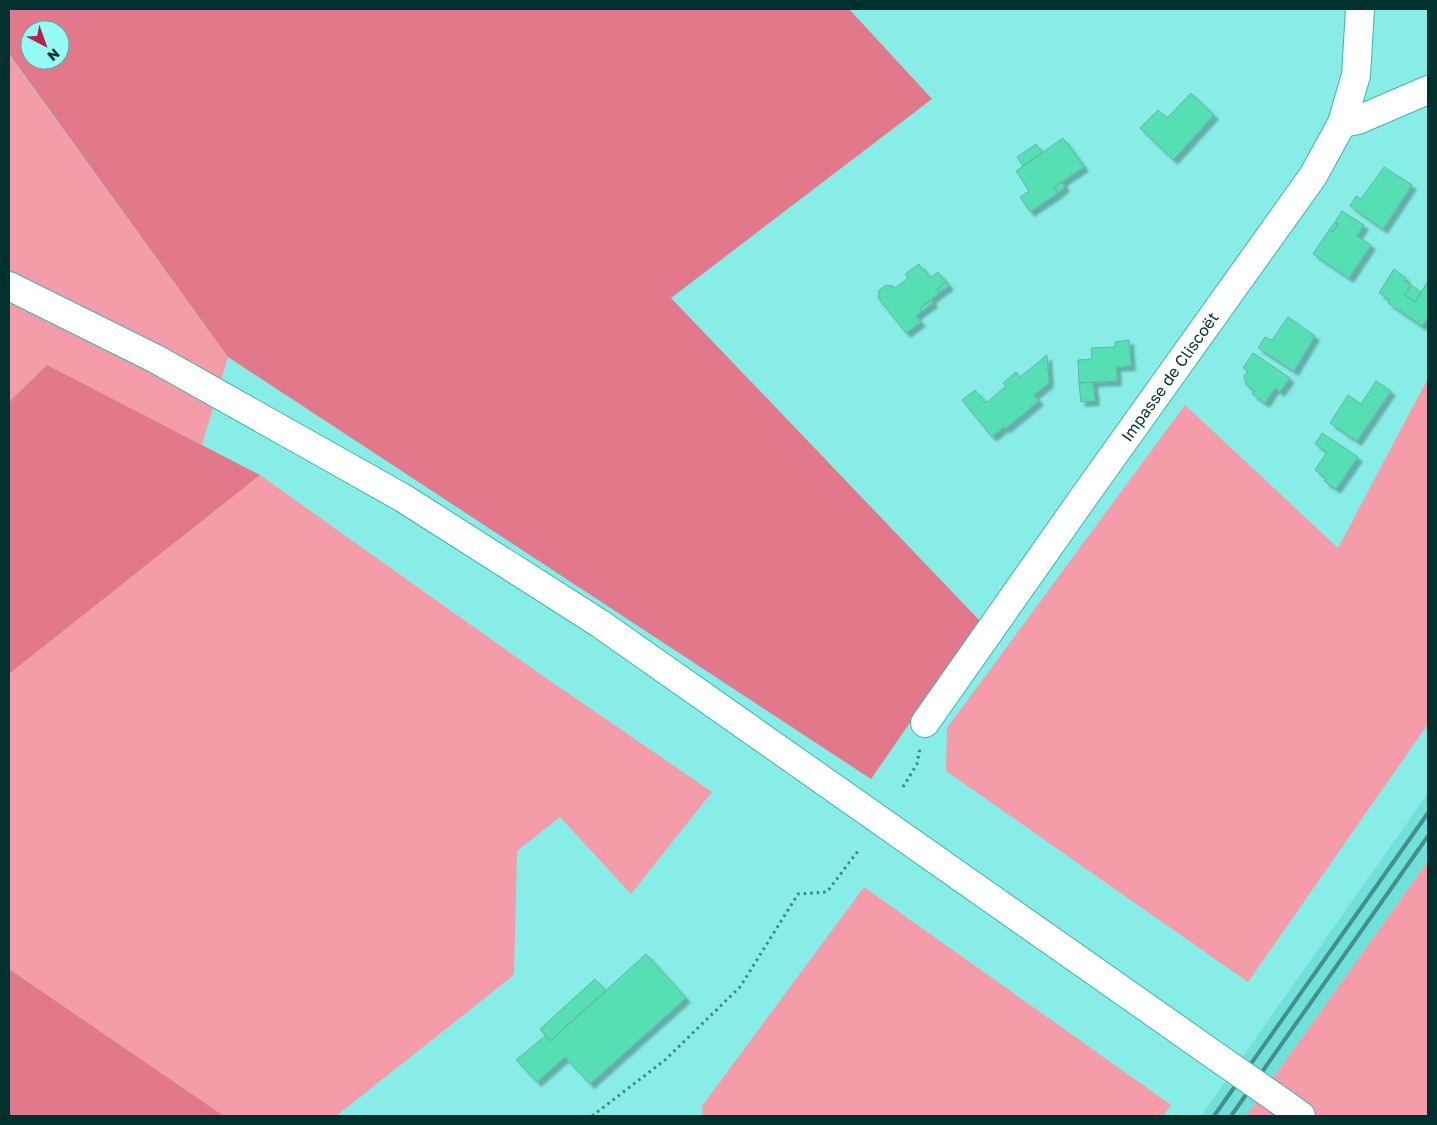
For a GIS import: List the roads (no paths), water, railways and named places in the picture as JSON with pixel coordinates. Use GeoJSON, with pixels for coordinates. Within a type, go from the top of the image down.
{"type":"FeatureCollection","features":[{"type":"Feature","properties":{"kind":"main road","name":"Impasse de Cliscoët"},"geometry":{"type":"LineString","coordinates":[[925,723],[1313,176],[1342,123],[1356,75],[1360,9]]}},
{"type":"Feature","properties":{"kind":"main road"},"geometry":{"type":"LineString","coordinates":[[1342,123],[1358,120],[1428,90]]}},
{"type":"Feature","properties":{"kind":"main road"},"geometry":{"type":"LineString","coordinates":[[9,286],[156,359],[403,498],[591,618],[1301,1116]]}},
{"type":"Feature","properties":{"kind":"railway"},"geometry":{"type":"LineString","coordinates":[[1214,1116],[1428,813]]}},
{"type":"Feature","properties":{"kind":"railway"},"geometry":{"type":"LineString","coordinates":[[1231,1116],[1428,836]]}}]}
